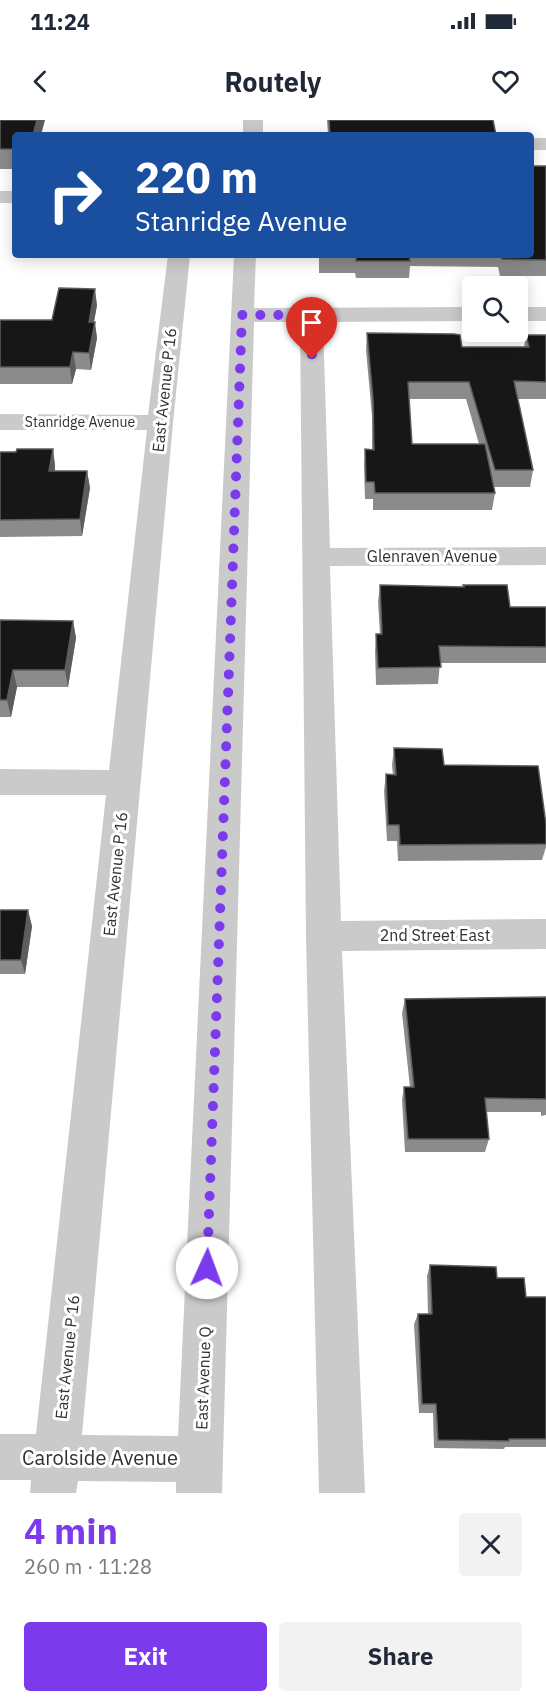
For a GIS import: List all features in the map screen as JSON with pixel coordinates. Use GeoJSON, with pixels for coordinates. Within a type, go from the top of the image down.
{"type":"FeatureCollection","features":[{"type":"Feature","properties":{"kind":"street","name":"East Avenue P 16"},"geometry":{"type":"LineString","coordinates":[[55,1475],[160,423],[179,258]]}},
{"type":"Feature","properties":{"kind":"street","name":"East Avenue Q"},"geometry":{"type":"LineString","coordinates":[[199,1476],[245,258]]}},
{"type":"Feature","properties":{"kind":"street"},"geometry":{"type":"LineString","coordinates":[[242,315],[462,314]]}},
{"type":"Feature","properties":{"kind":"street"},"geometry":{"type":"LineString","coordinates":[[528,314],[546,314]]}},
{"type":"Feature","properties":{"kind":"street"},"geometry":{"type":"LineString","coordinates":[[311,315],[318,557],[324,936],[342,1493]]}},
{"type":"Feature","properties":{"kind":"street","name":"Stanridge Avenue"},"geometry":{"type":"LineString","coordinates":[[0,422],[160,423]]}},
{"type":"Feature","properties":{"kind":"street","name":"Glenraven Avenue"},"geometry":{"type":"LineString","coordinates":[[318,557],[546,556]]}},
{"type":"Feature","properties":{"kind":"street"},"geometry":{"type":"LineString","coordinates":[[0,782],[124,783]]}},
{"type":"Feature","properties":{"kind":"street","name":"2nd Street East"},"geometry":{"type":"LineString","coordinates":[[324,936],[546,934]]}},
{"type":"Feature","properties":{"kind":"street","name":"Carolside Avenue"},"geometry":{"type":"LineString","coordinates":[[0,1457],[55,1475],[199,1476]]}},
{"type":"Feature","properties":{"kind":"building"},"geometry":{"type":"Polygon","coordinates":[[[0,120],[37,120],[34,132],[12,132],[12,149],[0,149],[0,120]]]}},
{"type":"Feature","properties":{"kind":"building"},"geometry":{"type":"Polygon","coordinates":[[[329,120],[493,120],[495,132],[330,132],[329,120]]]}},
{"type":"Feature","properties":{"kind":"building"},"geometry":{"type":"Polygon","coordinates":[[[534,166],[546,166],[546,260],[502,259],[534,258],[534,166]]]}},
{"type":"Feature","properties":{"kind":"building"},"geometry":{"type":"Polygon","coordinates":[[[356,258],[410,258],[410,261],[356,261],[356,258]]]}},
{"type":"Feature","properties":{"kind":"building"},"geometry":{"type":"Polygon","coordinates":[[[59,288],[95,289],[89,322],[95,322],[89,353],[73,352],[70,367],[0,367],[0,320],[52,320],[59,288]]]}},
{"type":"Feature","properties":{"kind":"building"},"geometry":{"type":"Polygon","coordinates":[[[367,333],[454,334],[460,335],[462,347],[529,347],[528,335],[546,335],[546,382],[514,381],[533,470],[495,470],[469,382],[408,382],[412,444],[485,444],[495,493],[375,493],[374,482],[366,482],[365,449],[374,450],[373,399],[367,333]]]}},
{"type":"Feature","properties":{"kind":"building"},"geometry":{"type":"Polygon","coordinates":[[[17,449],[53,449],[49,471],[87,471],[80,519],[0,520],[0,452],[16,452],[17,449]]]}},
{"type":"Feature","properties":{"kind":"building"},"geometry":{"type":"Polygon","coordinates":[[[380,585],[464,587],[463,585],[507,585],[510,607],[546,607],[546,647],[439,646],[441,667],[378,668],[376,634],[382,634],[380,585]]]}},
{"type":"Feature","properties":{"kind":"building"},"geometry":{"type":"Polygon","coordinates":[[[0,620],[73,621],[65,670],[13,670],[7,700],[0,700],[0,620]]]}},
{"type":"Feature","properties":{"kind":"building"},"geometry":{"type":"Polygon","coordinates":[[[394,748],[442,749],[444,765],[538,766],[546,824],[546,844],[400,845],[399,825],[388,825],[386,774],[396,775],[394,748]]]}},
{"type":"Feature","properties":{"kind":"building"},"geometry":{"type":"Polygon","coordinates":[[[0,910],[28,910],[21,960],[0,960],[0,910]]]}},
{"type":"Feature","properties":{"kind":"building"},"geometry":{"type":"Polygon","coordinates":[[[546,997],[546,1099],[485,1098],[489,1139],[408,1139],[404,1087],[414,1087],[405,999],[546,997]]]}},
{"type":"Feature","properties":{"kind":"building"},"geometry":{"type":"Polygon","coordinates":[[[430,1265],[496,1267],[497,1278],[524,1278],[526,1297],[546,1297],[546,1439],[438,1440],[436,1404],[422,1404],[418,1314],[432,1314],[430,1265]]]}},
{"type":"Feature","properties":{"kind":"route"},"geometry":{"type":"LineString","coordinates":[[207,1268],[242,315],[311,315],[312,359]]}}]}
